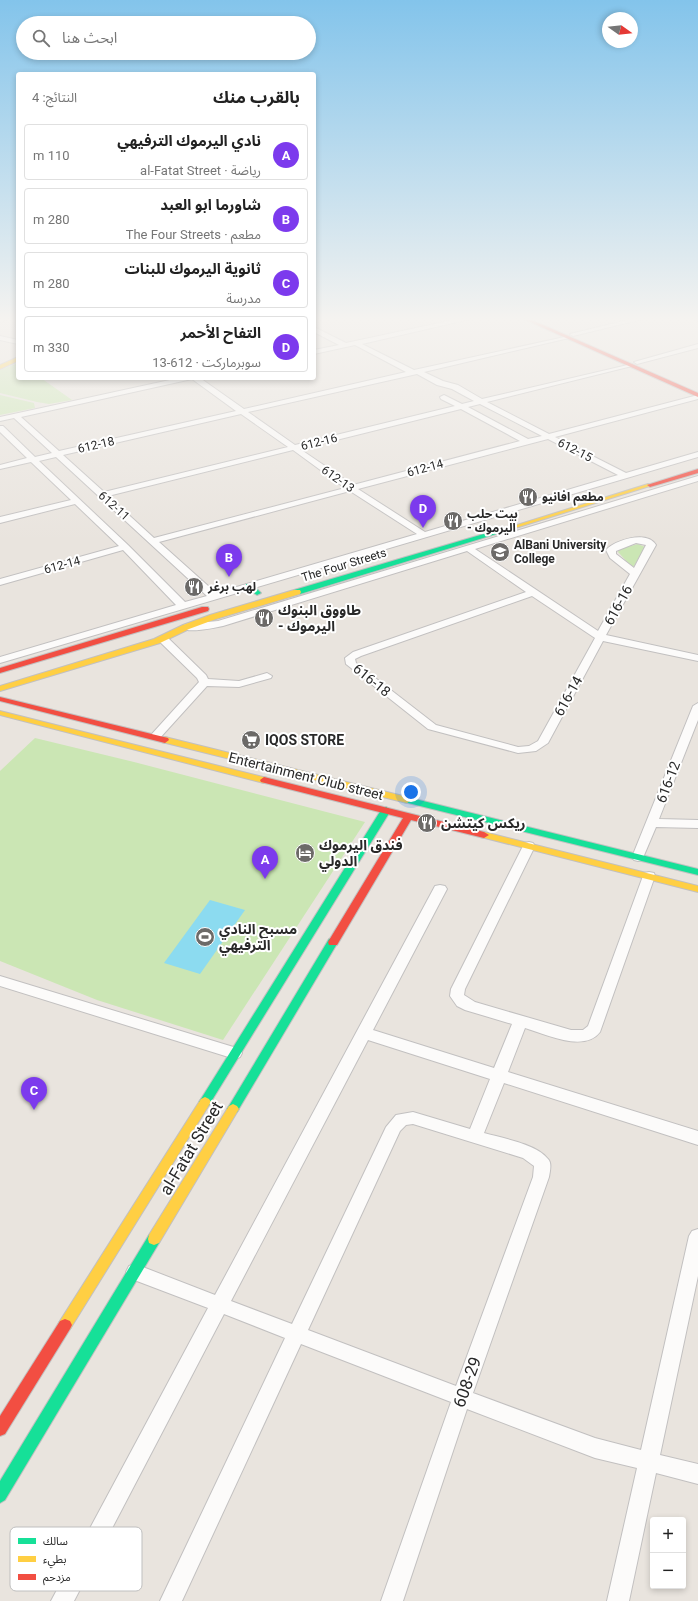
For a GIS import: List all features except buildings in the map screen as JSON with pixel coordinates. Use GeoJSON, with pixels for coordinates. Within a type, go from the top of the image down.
{"type":"FeatureCollection","features":[{"type":"Feature","properties":{"kind":"street"},"geometry":{"type":"LineString","coordinates":[[0,418],[125,392]]}},
{"type":"Feature","properties":{"kind":"street","name":"612-13"},"geometry":{"type":"LineString","coordinates":[[215,392],[350,488],[424,535]]}},
{"type":"Feature","properties":{"kind":"street","name":"612-18"},"geometry":{"type":"LineString","coordinates":[[0,467],[325,392]]}},
{"type":"Feature","properties":{"kind":"street","name":"612-15"},"geometry":{"type":"LineString","coordinates":[[463,392],[546,436],[626,476]]}},
{"type":"Feature","properties":{"kind":"street","name":"612-16"},"geometry":{"type":"LineString","coordinates":[[102,495],[295,449],[521,392]]}},
{"type":"Feature","properties":{"kind":"street","name":"612-14"},"geometry":{"type":"LineString","coordinates":[[152,541],[698,396]]}},
{"type":"Feature","properties":{"kind":"street"},"geometry":{"type":"LineString","coordinates":[[444,397],[526,442]]}},
{"type":"Feature","properties":{"kind":"street","name":"612-11"},"geometry":{"type":"LineString","coordinates":[[15,415],[213,596]]}},
{"type":"Feature","properties":{"kind":"street","name":"612-11"},"geometry":{"type":"LineString","coordinates":[[0,428],[125,547],[182,605]]}},
{"type":"Feature","properties":{"kind":"street"},"geometry":{"type":"LineString","coordinates":[[0,660],[182,605],[698,454]]}},
{"type":"Feature","properties":{"kind":"street","name":"The Four Streets"},"geometry":{"type":"LineString","coordinates":[[0,671],[698,461]]}},
{"type":"Feature","properties":{"kind":"street","name":"The Four Streets"},"geometry":{"type":"LineString","coordinates":[[2,688],[163,638],[212,617],[698,470]]}},
{"type":"Feature","properties":{"kind":"street"},"geometry":{"type":"LineString","coordinates":[[186,627],[218,624],[698,478]]}},
{"type":"Feature","properties":{"kind":"street"},"geometry":{"type":"LineString","coordinates":[[0,520],[76,501]]}},
{"type":"Feature","properties":{"kind":"street"},"geometry":{"type":"LineString","coordinates":[[514,516],[525,523]]}},
{"type":"Feature","properties":{"kind":"street","name":"612-14"},"geometry":{"type":"LineString","coordinates":[[0,582],[125,547]]}},
{"type":"Feature","properties":{"kind":"street"},"geometry":{"type":"LineString","coordinates":[[468,548],[600,638],[698,658]]}},
{"type":"Feature","properties":{"kind":"street","name":"616-16"},"geometry":{"type":"LineString","coordinates":[[600,638],[635,573]]}},
{"type":"Feature","properties":{"kind":"street"},"geometry":{"type":"LineString","coordinates":[[249,586],[257,593]]}},
{"type":"Feature","properties":{"kind":"street","name":"616-18"},"geometry":{"type":"LineString","coordinates":[[532,750],[518,750],[432,727],[351,664],[350,658],[357,654],[534,592]]}},
{"type":"Feature","properties":{"kind":"street"},"geometry":{"type":"LineString","coordinates":[[0,679],[128,639],[161,622],[153,614]]}},
{"type":"Feature","properties":{"kind":"street"},"geometry":{"type":"LineString","coordinates":[[163,638],[202,677],[204,682]]}},
{"type":"Feature","properties":{"kind":"street","name":"616-14"},"geometry":{"type":"LineString","coordinates":[[532,750],[542,743],[600,638]]}},
{"type":"Feature","properties":{"kind":"street"},"geometry":{"type":"LineString","coordinates":[[204,682],[239,684],[267,676]]}},
{"type":"Feature","properties":{"kind":"street"},"geometry":{"type":"LineString","coordinates":[[33,707],[29,704],[26,693],[29,686],[38,678]]}},
{"type":"Feature","properties":{"kind":"street"},"geometry":{"type":"LineString","coordinates":[[154,737],[204,682]]}},
{"type":"Feature","properties":{"kind":"street","name":"Entertainment Club street"},"geometry":{"type":"LineString","coordinates":[[0,699],[698,872]]}},
{"type":"Feature","properties":{"kind":"street","name":"616-12"},"geometry":{"type":"LineString","coordinates":[[638,857],[698,706]]}},
{"type":"Feature","properties":{"kind":"street","name":"Entertainment Club street"},"geometry":{"type":"LineString","coordinates":[[0,713],[407,820],[529,846],[698,889]]}},
{"type":"Feature","properties":{"kind":"street","name":"al-Fatat Street"},"geometry":{"type":"LineString","coordinates":[[0,1429],[384,814]]}},
{"type":"Feature","properties":{"kind":"street","name":"al-Fatat Street"},"geometry":{"type":"LineString","coordinates":[[0,1496],[407,820]]}},
{"type":"Feature","properties":{"kind":"street"},"geometry":{"type":"LineString","coordinates":[[652,823],[698,824]]}},
{"type":"Feature","properties":{"kind":"street"},"geometry":{"type":"LineString","coordinates":[[529,846],[457,992],[459,999],[465,1005],[576,1037],[586,1036],[593,1031],[649,876]]}},
{"type":"Feature","properties":{"kind":"street"},"geometry":{"type":"LineString","coordinates":[[101,1527],[440,889]]}},
{"type":"Feature","properties":{"kind":"street"},"geometry":{"type":"LineString","coordinates":[[294,960],[306,960],[313,962],[317,969]]}},
{"type":"Feature","properties":{"kind":"street"},"geometry":{"type":"LineString","coordinates":[[0,981],[235,1053]]}},
{"type":"Feature","properties":{"kind":"street"},"geometry":{"type":"LineString","coordinates":[[171,1601],[394,1127],[402,1119],[413,1118],[475,1137],[520,1021]]}},
{"type":"Feature","properties":{"kind":"street"},"geometry":{"type":"LineString","coordinates":[[364,1033],[698,1138]]}},
{"type":"Feature","properties":{"kind":"street","name":"608-29"},"geometry":{"type":"LineString","coordinates":[[392,1601],[462,1398],[541,1177],[542,1163],[528,1153],[475,1137]]}},
{"type":"Feature","properties":{"kind":"street"},"geometry":{"type":"LineString","coordinates":[[618,1601],[650,1462],[698,1236]]}},
{"type":"Feature","properties":{"kind":"street"},"geometry":{"type":"LineString","coordinates":[[135,1272],[595,1448],[698,1474]]}},
{"type":"Feature","properties":{"kind":"street"},"geometry":{"type":"LineString","coordinates":[[62,1601],[67,1591]]}},
{"type":"Feature","properties":{"kind":"green space"},"geometry":{"type":"Polygon","coordinates":[[[0,392],[60,392],[72,400],[49,404],[0,393],[0,392]]]}},
{"type":"Feature","properties":{"kind":"green space"},"geometry":{"type":"Polygon","coordinates":[[[0,395],[34,403],[35,408],[0,415],[0,395]]]}},
{"type":"Feature","properties":{"kind":"green space"},"geometry":{"type":"Polygon","coordinates":[[[638,544],[645,547],[634,566],[631,566],[618,552],[620,549],[638,544]]]}},
{"type":"Feature","properties":{"kind":"green space"},"geometry":{"type":"Polygon","coordinates":[[[35,738],[365,822],[223,1040],[97,1000],[0,961],[0,771],[35,738]]]}},
{"type":"Feature","properties":{"kind":"water","name":"مسبح النادي الترفيهي"},"geometry":{"type":"Polygon","coordinates":[[[210,900],[245,910],[200,974],[164,963],[210,900]]]}},
{"type":"Feature","properties":{"kind":"traffic: fast"},"geometry":{"type":"LineString","coordinates":[[297,592],[504,530]]}},
{"type":"Feature","properties":{"kind":"traffic: fast"},"geometry":{"type":"LineString","coordinates":[[249,586],[257,593]]}},
{"type":"Feature","properties":{"kind":"traffic: fast"},"geometry":{"type":"LineString","coordinates":[[407,800],[698,872]]}},
{"type":"Feature","properties":{"kind":"traffic: fast"},"geometry":{"type":"LineString","coordinates":[[205,1102],[386,810]]}},
{"type":"Feature","properties":{"kind":"traffic: fast"},"geometry":{"type":"LineString","coordinates":[[233,1109],[333,942]]}},
{"type":"Feature","properties":{"kind":"traffic: fast"},"geometry":{"type":"LineString","coordinates":[[0,1495],[154,1239]]}},
{"type":"Feature","properties":{"kind":"traffic: slow"},"geometry":{"type":"LineString","coordinates":[[504,530],[650,485]]}},
{"type":"Feature","properties":{"kind":"traffic: slow"},"geometry":{"type":"LineString","coordinates":[[0,689],[157,641],[186,627],[213,617],[297,592]]}},
{"type":"Feature","properties":{"kind":"traffic: slow"},"geometry":{"type":"LineString","coordinates":[[0,713],[264,780]]}},
{"type":"Feature","properties":{"kind":"traffic: slow"},"geometry":{"type":"LineString","coordinates":[[165,740],[407,800]]}},
{"type":"Feature","properties":{"kind":"traffic: slow"},"geometry":{"type":"LineString","coordinates":[[484,835],[698,889]]}},
{"type":"Feature","properties":{"kind":"traffic: slow"},"geometry":{"type":"LineString","coordinates":[[65,1325],[205,1102]]}},
{"type":"Feature","properties":{"kind":"traffic: slow"},"geometry":{"type":"LineString","coordinates":[[154,1239],[233,1109]]}},
{"type":"Feature","properties":{"kind":"traffic: jam"},"geometry":{"type":"LineString","coordinates":[[691,392],[698,395]]}},
{"type":"Feature","properties":{"kind":"traffic: jam"},"geometry":{"type":"LineString","coordinates":[[650,485],[698,471]]}},
{"type":"Feature","properties":{"kind":"traffic: jam"},"geometry":{"type":"LineString","coordinates":[[0,671],[205,609]]}},
{"type":"Feature","properties":{"kind":"traffic: jam"},"geometry":{"type":"LineString","coordinates":[[0,699],[165,740]]}},
{"type":"Feature","properties":{"kind":"traffic: jam"},"geometry":{"type":"LineString","coordinates":[[264,780],[484,835]]}},
{"type":"Feature","properties":{"kind":"traffic: jam"},"geometry":{"type":"LineString","coordinates":[[333,942],[409,816]]}},
{"type":"Feature","properties":{"kind":"traffic: jam"},"geometry":{"type":"LineString","coordinates":[[0,1429],[65,1325]]}},
{"type":"Feature","properties":{"kind":"place","name":"مطعم افانيو"},"geometry":{"type":"Point","coordinates":[528,497]}},
{"type":"Feature","properties":{"kind":"place","name":"بيت حلب - اليرموك"},"geometry":{"type":"Point","coordinates":[453,521]}},
{"type":"Feature","properties":{"kind":"place","name":"التفاح الأحمر"},"geometry":{"type":"Point","coordinates":[423,528]}},
{"type":"Feature","properties":{"kind":"place","name":"AlBani University College"},"geometry":{"type":"Point","coordinates":[500,552]}},
{"type":"Feature","properties":{"kind":"place","name":"شاورما ابو العبد"},"geometry":{"type":"Point","coordinates":[229,577]}},
{"type":"Feature","properties":{"kind":"place","name":"لهب برغر"},"geometry":{"type":"Point","coordinates":[194,587]}},
{"type":"Feature","properties":{"kind":"place","name":"طاووق البنوك - اليرموك"},"geometry":{"type":"Point","coordinates":[264,618]}},
{"type":"Feature","properties":{"kind":"place","name":"IQOS STORE"},"geometry":{"type":"Point","coordinates":[251,740]}},
{"type":"Feature","properties":{"kind":"place","name":"ريكس كيتشن"},"geometry":{"type":"Point","coordinates":[427,823]}},
{"type":"Feature","properties":{"kind":"place","name":"فندق اليرموك الدولي"},"geometry":{"type":"Point","coordinates":[305,853]}},
{"type":"Feature","properties":{"kind":"place","name":"نادي اليرموك الترفيهي"},"geometry":{"type":"Point","coordinates":[265,879]}},
{"type":"Feature","properties":{"kind":"place","name":"مسبح النادي الترفيهي"},"geometry":{"type":"Point","coordinates":[205,937]}},
{"type":"Feature","properties":{"kind":"place","name":"ثانوية اليرموك للبنات"},"geometry":{"type":"Point","coordinates":[34,1110]}}]}
